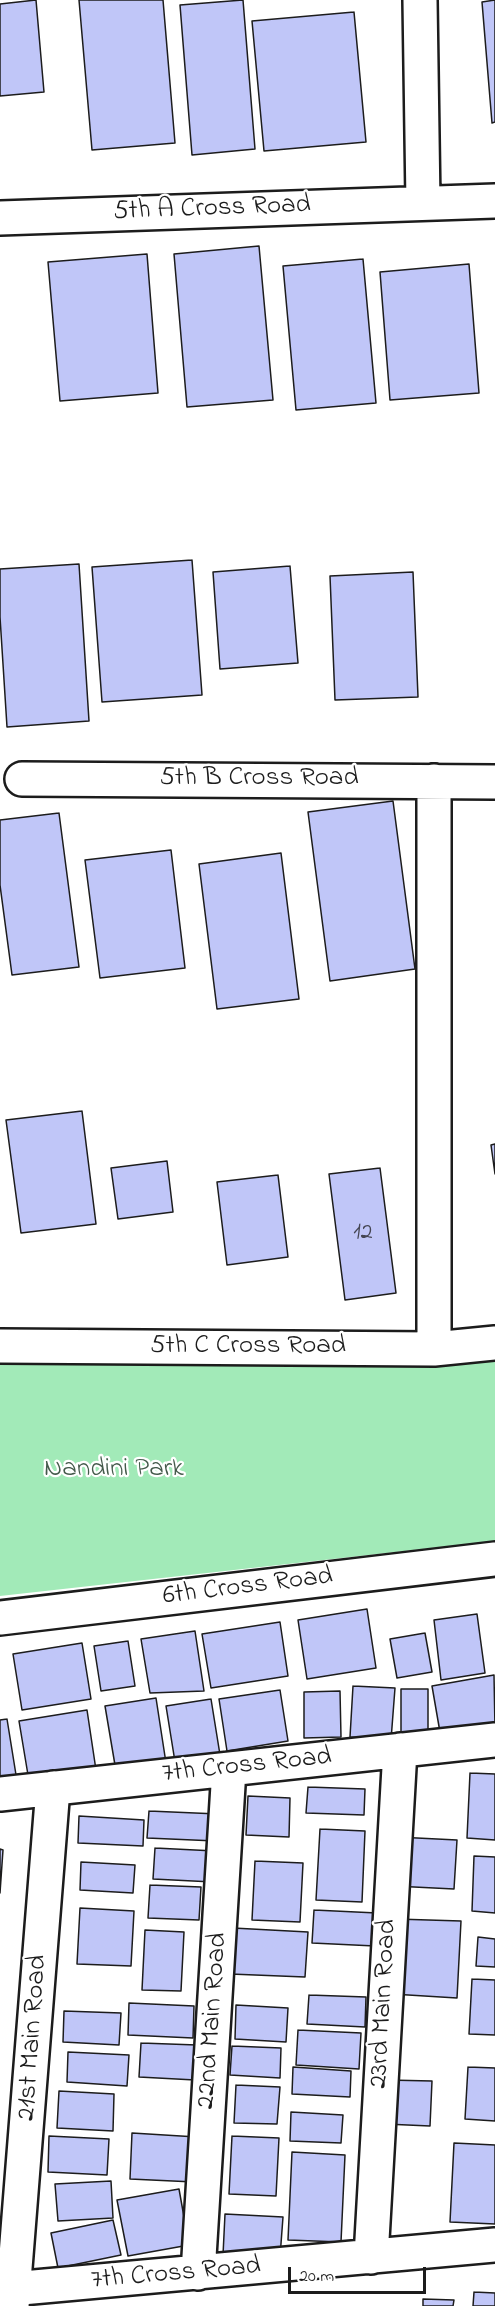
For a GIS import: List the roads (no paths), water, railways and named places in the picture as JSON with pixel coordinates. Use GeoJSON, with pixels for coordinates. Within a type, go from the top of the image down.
{"type":"FeatureCollection","features":[{"type":"Feature","properties":{"kind":"street"},"geometry":{"type":"LineString","coordinates":[[420,0],[423,203]]}},
{"type":"Feature","properties":{"kind":"street","name":"5th A Cross Road"},"geometry":{"type":"LineString","coordinates":[[0,218],[495,201]]}},
{"type":"Feature","properties":{"kind":"street","name":"5th B Cross Road"},"geometry":{"type":"LineString","coordinates":[[22,779],[495,782]]}},
{"type":"Feature","properties":{"kind":"street"},"geometry":{"type":"LineString","coordinates":[[434,781],[434,1349]]}},
{"type":"Feature","properties":{"kind":"street","name":"5th C Cross Road"},"geometry":{"type":"LineString","coordinates":[[0,1346],[434,1349],[495,1343]]}},
{"type":"Feature","properties":{"kind":"street","name":"6th Cross Road"},"geometry":{"type":"LineString","coordinates":[[0,1618],[495,1559]]}},
{"type":"Feature","properties":{"kind":"street","name":"7th Cross Road"},"geometry":{"type":"LineString","coordinates":[[0,1794],[495,1740]]}},
{"type":"Feature","properties":{"kind":"street","name":"23rd Main Road"},"geometry":{"type":"LineString","coordinates":[[371,2257],[400,1750]]}},
{"type":"Feature","properties":{"kind":"street","name":"22nd Main Road"},"geometry":{"type":"LineString","coordinates":[[198,2273],[229,1769]]}},
{"type":"Feature","properties":{"kind":"street","name":"21st Main Road"},"geometry":{"type":"LineString","coordinates":[[9,2295],[53,1788]]}},
{"type":"Feature","properties":{"kind":"street","name":"7th Cross Road"},"geometry":{"type":"LineString","coordinates":[[9,2295],[198,2273],[495,2245]]}},
{"type":"Feature","properties":{"kind":"park label","name":"Nandini Park"},"geometry":{"type":"Point","coordinates":[114,1471]}}]}
